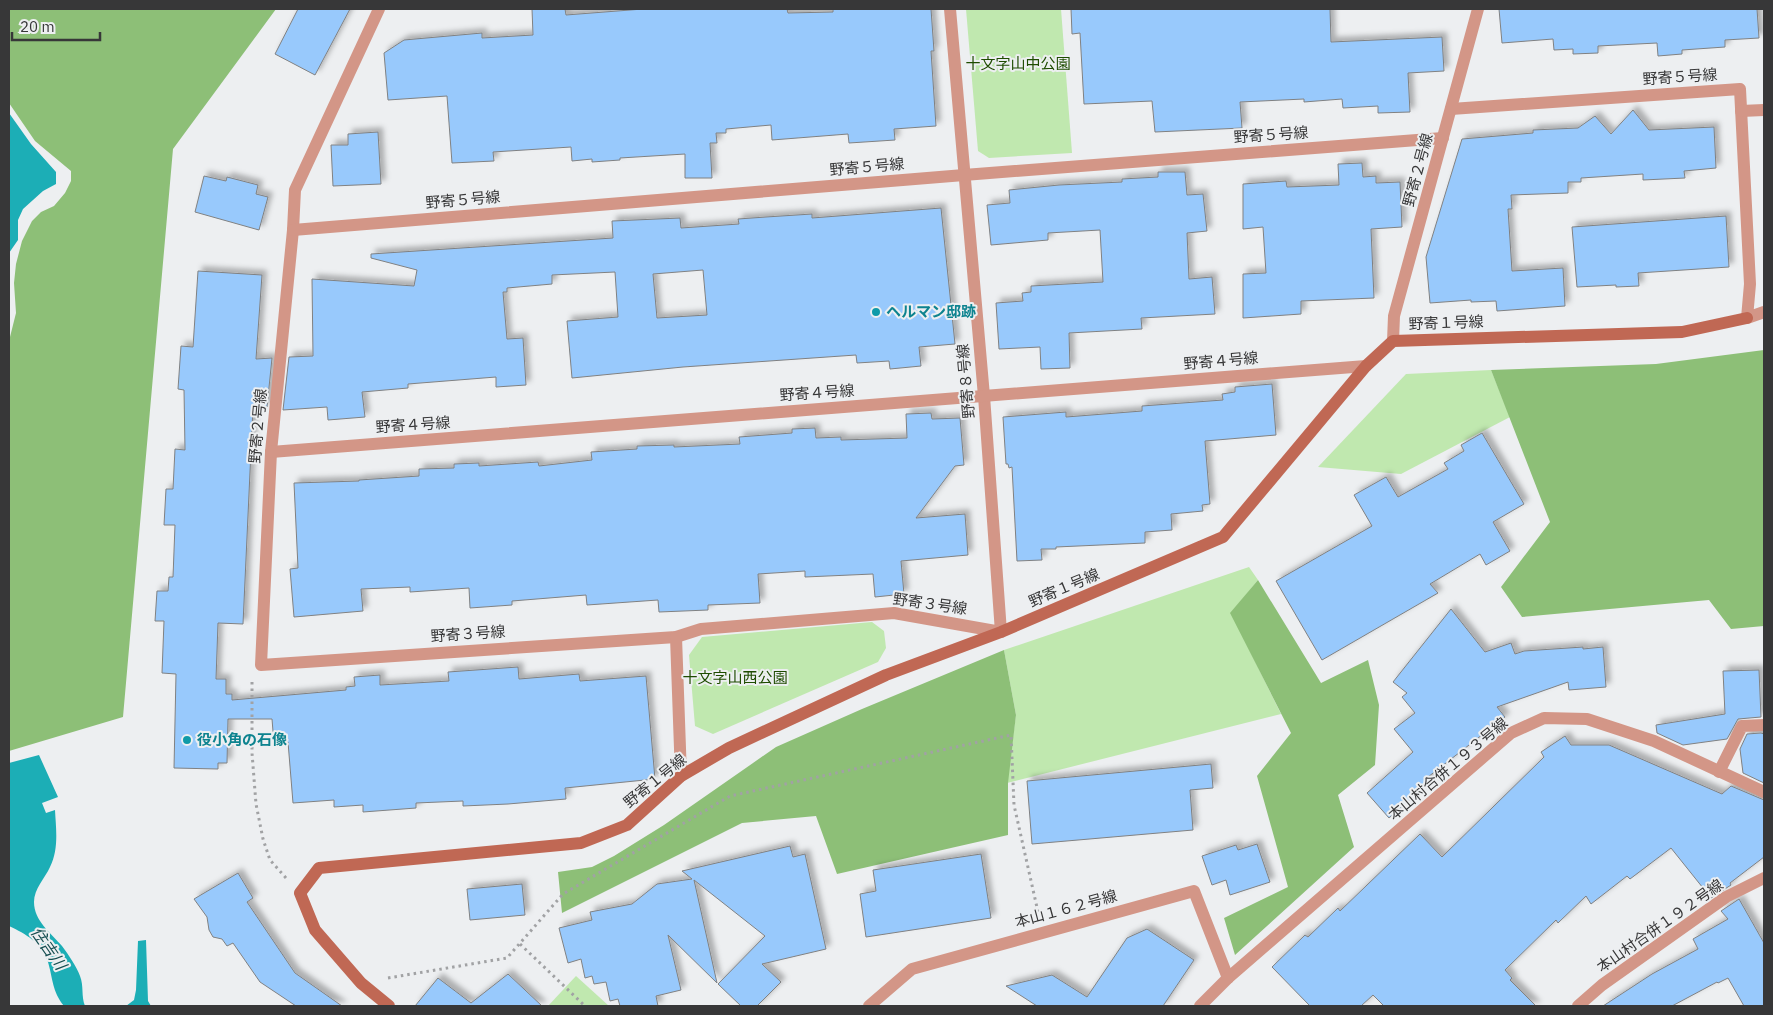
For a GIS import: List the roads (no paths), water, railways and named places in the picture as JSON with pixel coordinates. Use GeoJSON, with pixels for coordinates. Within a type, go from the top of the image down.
{"type":"FeatureCollection","features":[{"type":"Feature","properties":{"kind":"street","name":"野寄２号線"},"geometry":{"type":"LineString","coordinates":[[261,665],[271,452],[293,230],[295,190],[379,9]]}},
{"type":"Feature","properties":{"kind":"street","name":"野寄８号線"},"geometry":{"type":"LineString","coordinates":[[950,9],[984,396],[1001,632]]}},
{"type":"Feature","properties":{"kind":"street","name":"野寄２号線"},"geometry":{"type":"LineString","coordinates":[[1393,341],[1394,316],[1478,9]]}},
{"type":"Feature","properties":{"kind":"street","name":"野寄５号線"},"geometry":{"type":"LineString","coordinates":[[1451,109],[1740,89],[1741,112]]}},
{"type":"Feature","properties":{"kind":"street"},"geometry":{"type":"LineString","coordinates":[[1764,110],[1741,112],[1750,284],[1747,318],[1764,312]]}},
{"type":"Feature","properties":{"kind":"street","name":"野寄５号線"},"geometry":{"type":"LineString","coordinates":[[293,230],[1443,138]]}},
{"type":"Feature","properties":{"kind":"street","name":"野寄１号線"},"geometry":{"type":"LineString","coordinates":[[389,1006],[361,983],[314,930],[300,893],[319,868],[581,844],[627,824],[681,776],[729,748],[886,675],[1001,632],[1223,538],[1366,366],[1393,341],[1682,332],[1747,318]]}},
{"type":"Feature","properties":{"kind":"street","name":"野寄４号線"},"geometry":{"type":"LineString","coordinates":[[271,452],[1366,366]]}},
{"type":"Feature","properties":{"kind":"street","name":"野寄３号線"},"geometry":{"type":"LineString","coordinates":[[261,665],[676,636],[701,629],[894,613],[1001,632]]}},
{"type":"Feature","properties":{"kind":"street"},"geometry":{"type":"LineString","coordinates":[[676,636],[681,776]]}},
{"type":"Feature","properties":{"kind":"street","name":"本山村合併１９３号線"},"geometry":{"type":"LineString","coordinates":[[1200,1006],[1228,978],[1511,733],[1544,718],[1587,719],[1654,742],[1764,792]]}},
{"type":"Feature","properties":{"kind":"street"},"geometry":{"type":"LineString","coordinates":[[1719,772],[1742,726],[1764,725]]}},
{"type":"Feature","properties":{"kind":"street","name":"本山村合併１９２号線"},"geometry":{"type":"LineString","coordinates":[[1578,1006],[1602,985],[1726,897],[1764,878]]}},
{"type":"Feature","properties":{"kind":"street","name":"本山１６２号線"},"geometry":{"type":"LineString","coordinates":[[869,1006],[912,969],[1194,891],[1228,978]]}},
{"type":"Feature","properties":{"kind":"water"},"geometry":{"type":"Polygon","coordinates":[[[9,113],[31,144],[56,172],[56,184],[43,191],[23,209],[18,220],[18,240],[9,253],[9,113]]]}},
{"type":"Feature","properties":{"kind":"water","name":"住吉川"},"geometry":{"type":"Polygon","coordinates":[[[39,755],[58,797],[42,803],[46,813],[55,810],[56,846],[50,867],[34,897],[35,909],[40,921],[62,946],[77,969],[81,980],[85,1006],[64,1006],[55,990],[48,962],[42,949],[27,936],[9,926],[9,763],[39,755]]]}},
{"type":"Feature","properties":{"kind":"water"},"geometry":{"type":"Polygon","coordinates":[[[146,940],[148,1001],[151,1006],[126,1006],[134,1000],[136,990],[138,941],[146,940]]]}},
{"type":"Feature","properties":{"kind":"place","name":"ヘルマン邸跡"},"geometry":{"type":"Point","coordinates":[876,312]}},
{"type":"Feature","properties":{"kind":"place","name":"役小角の石像"},"geometry":{"type":"Point","coordinates":[187,740]}},
{"type":"Feature","properties":{"kind":"park label","name":"十文字山中公園"},"geometry":{"type":"Point","coordinates":[1018,64]}},
{"type":"Feature","properties":{"kind":"park label","name":"十文字山西公園"},"geometry":{"type":"Point","coordinates":[735,678]}}]}
